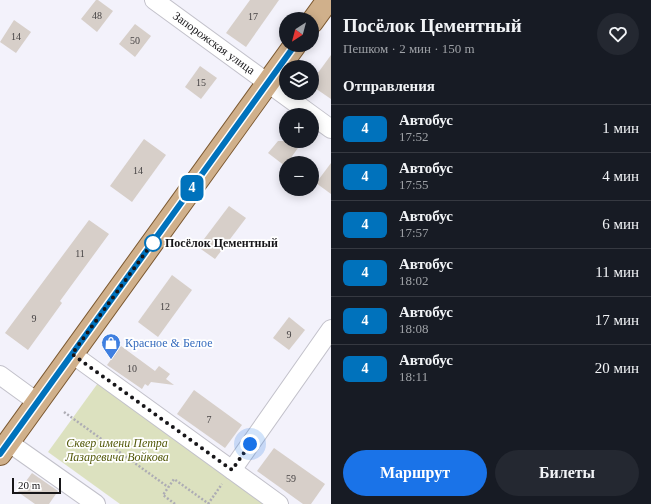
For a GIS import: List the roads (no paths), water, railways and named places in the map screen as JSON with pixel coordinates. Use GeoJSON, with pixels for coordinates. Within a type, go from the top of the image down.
{"type":"FeatureCollection","features":[{"type":"Feature","properties":{"kind":"main road"},"geometry":{"type":"LineString","coordinates":[[319,12],[328,0]]}},
{"type":"Feature","properties":{"kind":"main road"},"geometry":{"type":"LineString","coordinates":[[4,448],[290,52]]}},
{"type":"Feature","properties":{"kind":"street","name":"Запорожская улица"},"geometry":{"type":"LineString","coordinates":[[154,0],[331,129]]}},
{"type":"Feature","properties":{"kind":"street"},"geometry":{"type":"LineString","coordinates":[[232,470],[331,329]]}},
{"type":"Feature","properties":{"kind":"street"},"geometry":{"type":"LineString","coordinates":[[72,354],[279,504]]}},
{"type":"Feature","properties":{"kind":"street"},"geometry":{"type":"LineString","coordinates":[[0,375],[37,402]]}},
{"type":"Feature","properties":{"kind":"street"},"geometry":{"type":"LineString","coordinates":[[4,448],[96,504]]}},
{"type":"Feature","properties":{"kind":"place","name":"Посёлок Цементный"},"geometry":{"type":"Point","coordinates":[153,243]}},
{"type":"Feature","properties":{"kind":"place","name":"Красное & Белое"},"geometry":{"type":"Point","coordinates":[111,360]}},
{"type":"Feature","properties":{"kind":"park label","name":"Сквер имени Петра Лазаревича Войкова"},"geometry":{"type":"Point","coordinates":[117,450]}}]}
